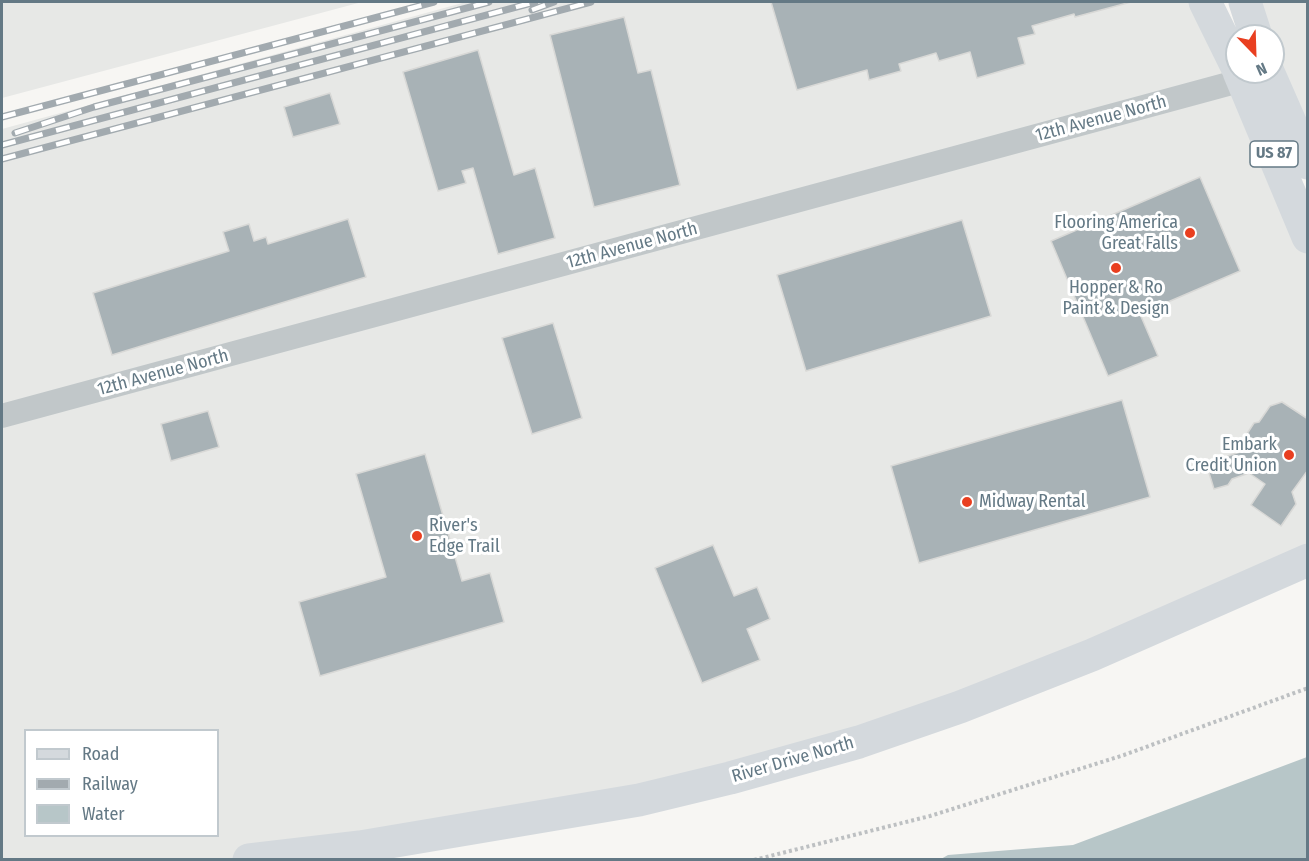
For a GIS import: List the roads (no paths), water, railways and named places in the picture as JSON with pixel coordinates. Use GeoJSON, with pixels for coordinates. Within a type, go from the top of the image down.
{"type":"FeatureCollection","features":[{"type":"Feature","properties":{"kind":"main road","name":"US 87"},"geometry":{"type":"LineString","coordinates":[[1205,2],[1225,34]]}},
{"type":"Feature","properties":{"kind":"main road"},"geometry":{"type":"LineString","coordinates":[[1245,2],[1252,24]]}},
{"type":"Feature","properties":{"kind":"main road","name":"US 87"},"geometry":{"type":"LineString","coordinates":[[1254,84],[1308,237]]}},
{"type":"Feature","properties":{"kind":"main road","name":"US 87"},"geometry":{"type":"LineString","coordinates":[[1257,84],[1308,164]]}},
{"type":"Feature","properties":{"kind":"main road","name":"River Drive North"},"geometry":{"type":"LineString","coordinates":[[249,860],[360,847],[639,800],[730,778],[859,742],[960,707],[1092,655],[1308,560]]}},
{"type":"Feature","properties":{"kind":"street","name":"12th Avenue North"},"geometry":{"type":"LineString","coordinates":[[2,416],[1225,80]]}},
{"type":"Feature","properties":{"kind":"water"},"geometry":{"type":"Polygon","coordinates":[[[1307,757],[1307,859],[941,859],[948,855],[1073,845],[1307,757]]]}},
{"type":"Feature","properties":{"kind":"railway"},"geometry":{"type":"LineString","coordinates":[[2,117],[434,2]]}},
{"type":"Feature","properties":{"kind":"railway"},"geometry":{"type":"LineString","coordinates":[[15,133],[94,107],[489,2]]}},
{"type":"Feature","properties":{"kind":"railway"},"geometry":{"type":"LineString","coordinates":[[2,145],[535,2]]}},
{"type":"Feature","properties":{"kind":"railway"},"geometry":{"type":"LineString","coordinates":[[532,10],[554,2]]}},
{"type":"Feature","properties":{"kind":"railway"},"geometry":{"type":"LineString","coordinates":[[2,159],[591,2]]}},
{"type":"Feature","properties":{"kind":"place","name":"Flooring America Great Falls"},"geometry":{"type":"Point","coordinates":[1190,233]}},
{"type":"Feature","properties":{"kind":"place","name":"Hopper & Ro Paint & Design"},"geometry":{"type":"Point","coordinates":[1116,268]}},
{"type":"Feature","properties":{"kind":"place","name":"Embark Credit Union"},"geometry":{"type":"Point","coordinates":[1289,455]}},
{"type":"Feature","properties":{"kind":"place","name":"Midway Rental"},"geometry":{"type":"Point","coordinates":[967,502]}},
{"type":"Feature","properties":{"kind":"place","name":"River's Edge Trail"},"geometry":{"type":"Point","coordinates":[417,536]}}]}
